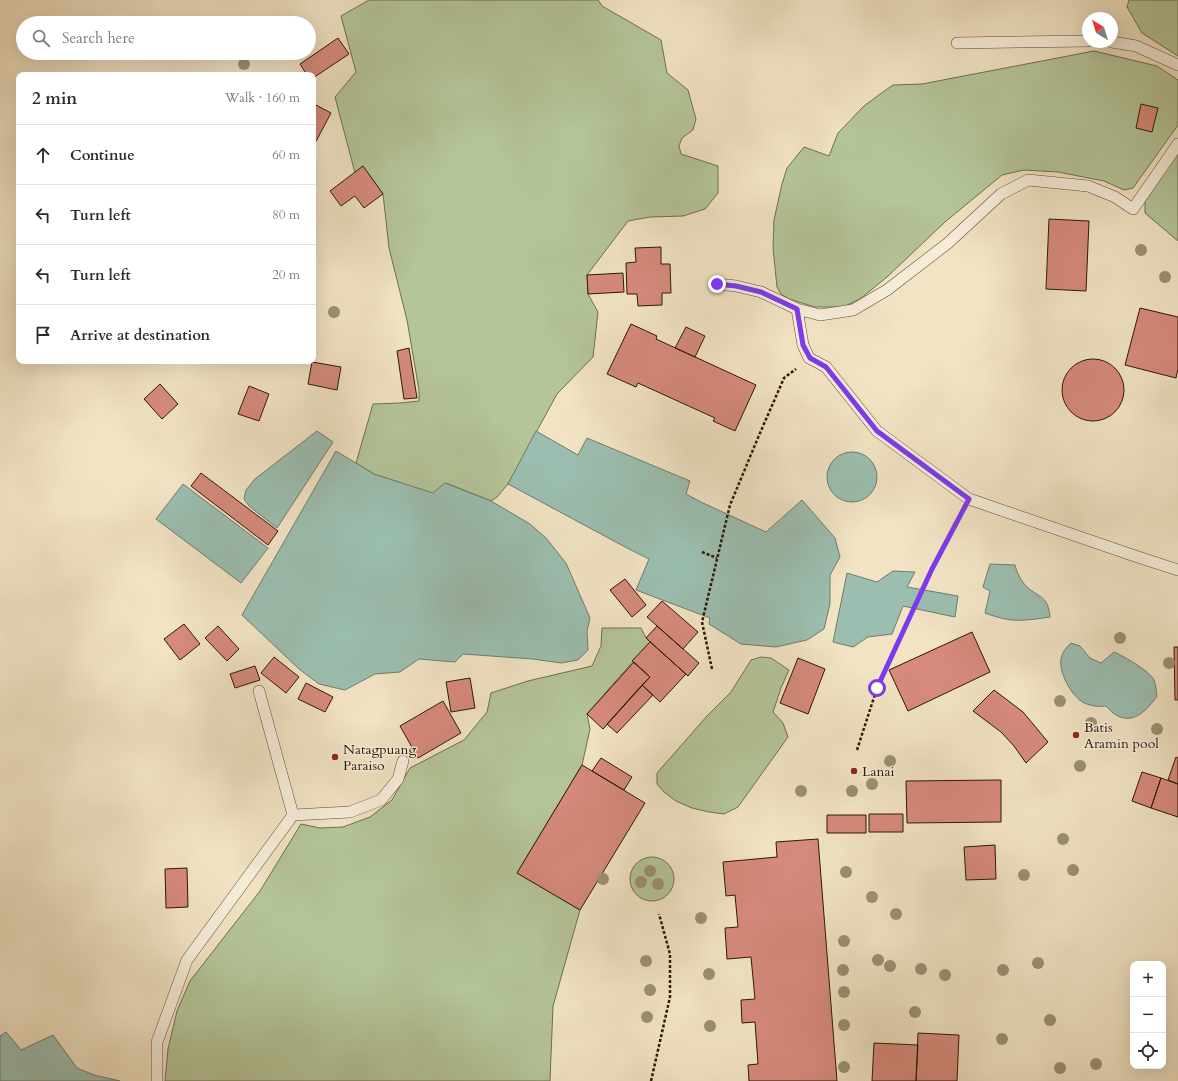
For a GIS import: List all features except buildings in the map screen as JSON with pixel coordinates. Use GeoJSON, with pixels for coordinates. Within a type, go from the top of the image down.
{"type":"FeatureCollection","features":[{"type":"Feature","properties":{"kind":"lane"},"geometry":{"type":"LineString","coordinates":[[957,43],[1082,41]]}},
{"type":"Feature","properties":{"kind":"lane"},"geometry":{"type":"LineString","coordinates":[[1118,43],[1136,46],[1178,65]]}},
{"type":"Feature","properties":{"kind":"lane"},"geometry":{"type":"LineString","coordinates":[[717,284],[736,286],[761,292],[797,309],[820,315],[853,310],[888,290],[948,243],[1001,194],[1028,180],[1088,186],[1115,197],[1133,209],[1178,144]]}},
{"type":"Feature","properties":{"kind":"lane"},"geometry":{"type":"LineString","coordinates":[[797,309],[803,345],[810,358],[826,367],[877,431],[969,499],[1132,556],[1178,570]]}},
{"type":"Feature","properties":{"kind":"lane"},"geometry":{"type":"LineString","coordinates":[[259,691],[293,815]]}},
{"type":"Feature","properties":{"kind":"lane"},"geometry":{"type":"LineString","coordinates":[[293,815],[350,812],[381,800],[398,779],[403,761]]}},
{"type":"Feature","properties":{"kind":"lane"},"geometry":{"type":"LineString","coordinates":[[157,1081],[157,1042],[187,960],[293,815]]}},
{"type":"Feature","properties":{"kind":"path"},"geometry":{"type":"LineString","coordinates":[[712,670],[702,622],[730,505],[784,378],[810,358]]}},
{"type":"Feature","properties":{"kind":"path"},"geometry":{"type":"LineString","coordinates":[[857,750],[877,688],[940,554],[969,499]]}},
{"type":"Feature","properties":{"kind":"path"},"geometry":{"type":"LineString","coordinates":[[702,552],[717,558]]}},
{"type":"Feature","properties":{"kind":"path"},"geometry":{"type":"LineString","coordinates":[[651,1081],[670,997],[670,954],[659,914]]}},
{"type":"Feature","properties":{"kind":"shaded area"},"geometry":{"type":"Polygon","coordinates":[[[369,0],[598,0],[602,6],[661,40],[667,73],[688,90],[696,119],[693,130],[682,138],[679,146],[681,154],[718,166],[718,193],[705,209],[683,216],[650,217],[628,221],[587,275],[588,294],[598,312],[593,357],[557,394],[508,484],[497,497],[491,501],[446,483],[433,494],[374,474],[356,463],[373,404],[419,401],[419,390],[407,320],[389,248],[383,194],[363,166],[355,173],[335,97],[356,72],[341,16],[369,0]]]}},
{"type":"Feature","properties":{"kind":"shaded area"},"geometry":{"type":"Polygon","coordinates":[[[1129,0],[1178,0],[1178,56],[1142,33],[1127,7],[1129,0]]]}},
{"type":"Feature","properties":{"kind":"shaded area"},"geometry":{"type":"Polygon","coordinates":[[[1094,51],[1157,66],[1178,80],[1178,125],[1133,188],[1124,190],[1104,181],[1058,172],[1024,170],[1002,175],[945,222],[887,277],[860,299],[843,307],[815,307],[789,299],[781,294],[777,287],[773,248],[774,220],[787,168],[804,147],[829,156],[838,133],[864,106],[893,85],[922,84],[1094,51]]]}},
{"type":"Feature","properties":{"kind":"shaded area"},"geometry":{"type":"Polygon","coordinates":[[[1178,152],[1178,241],[1145,213],[1145,201],[1178,152]]]}},
{"type":"Feature","properties":{"kind":"shaded area"},"geometry":{"type":"Polygon","coordinates":[[[317,431],[333,442],[277,528],[249,506],[244,499],[246,490],[255,479],[317,431]]]}},
{"type":"Feature","properties":{"kind":"shaded area"},"geometry":{"type":"Polygon","coordinates":[[[536,431],[578,455],[587,438],[690,481],[686,494],[766,532],[802,500],[835,538],[840,557],[830,575],[830,604],[824,629],[807,640],[776,647],[741,644],[709,624],[710,618],[636,590],[649,559],[508,484],[536,431]]]}},
{"type":"Feature","properties":{"kind":"shaded area"},"geometry":{"type":"Polygon","coordinates":[[[336,451],[374,474],[433,493],[445,483],[491,501],[530,524],[546,538],[566,563],[590,618],[587,631],[588,650],[578,660],[561,663],[533,659],[463,654],[455,662],[419,659],[400,672],[375,674],[345,690],[319,684],[299,669],[242,615],[336,451]]]}},
{"type":"Feature","properties":{"kind":"shaded area"},"geometry":{"type":"Polygon","coordinates":[[[847,452],[857,452],[870,459],[877,472],[877,482],[870,495],[857,502],[847,502],[838,498],[831,491],[827,482],[827,472],[831,463],[838,456],[847,452]]]}},
{"type":"Feature","properties":{"kind":"shaded area"},"geometry":{"type":"Polygon","coordinates":[[[183,484],[268,548],[241,583],[156,519],[183,484]]]}},
{"type":"Feature","properties":{"kind":"shaded area"},"geometry":{"type":"Polygon","coordinates":[[[990,564],[1015,565],[1025,585],[1046,601],[1050,617],[1010,620],[985,613],[990,591],[983,587],[990,564]]]}},
{"type":"Feature","properties":{"kind":"shaded area"},"geometry":{"type":"Polygon","coordinates":[[[893,571],[915,572],[907,587],[958,596],[955,617],[903,606],[892,634],[868,637],[853,647],[833,642],[847,573],[877,582],[893,571]]]}},
{"type":"Feature","properties":{"kind":"shaded area"},"geometry":{"type":"Polygon","coordinates":[[[602,628],[641,628],[646,638],[650,642],[587,714],[590,729],[582,765],[517,873],[580,910],[553,1006],[550,1081],[165,1081],[168,1049],[177,1011],[190,981],[260,891],[301,824],[320,828],[343,827],[370,817],[392,800],[410,768],[464,740],[487,712],[491,693],[528,681],[592,666],[601,646],[602,628]]]}},
{"type":"Feature","properties":{"kind":"shaded area"},"geometry":{"type":"Polygon","coordinates":[[[1071,643],[1080,646],[1090,658],[1101,663],[1114,652],[1147,672],[1154,680],[1157,696],[1150,706],[1135,717],[1124,718],[1116,715],[1106,706],[1093,706],[1081,701],[1068,686],[1062,672],[1061,659],[1066,648],[1071,643]]]}},
{"type":"Feature","properties":{"kind":"shaded area"},"geometry":{"type":"Polygon","coordinates":[[[761,657],[771,658],[789,670],[773,712],[783,723],[788,737],[738,807],[724,814],[692,808],[676,801],[664,792],[657,784],[657,773],[707,716],[731,692],[751,660],[761,657]]]}},
{"type":"Feature","properties":{"kind":"shaded area"},"geometry":{"type":"Polygon","coordinates":[[[656,857],[668,863],[673,871],[673,887],[668,895],[660,900],[648,901],[636,895],[631,887],[630,875],[636,863],[644,858],[656,857]]]}},
{"type":"Feature","properties":{"kind":"shaded area"},"geometry":{"type":"Polygon","coordinates":[[[6,1032],[21,1050],[53,1035],[77,1068],[94,1075],[120,1081],[0,1081],[0,1036],[6,1032]]]}},
{"type":"Feature","properties":{"kind":"place","name":"Batis Aramin pool"},"geometry":{"type":"Point","coordinates":[1076,735]}},
{"type":"Feature","properties":{"kind":"place","name":"Natagpuang Paraiso"},"geometry":{"type":"Point","coordinates":[335,757]}},
{"type":"Feature","properties":{"kind":"place","name":"Lanai"},"geometry":{"type":"Point","coordinates":[854,771]}},
{"type":"Feature","properties":{"kind":"route"},"geometry":{"type":"LineString","coordinates":[[717,284],[736,286],[761,292],[797,309],[803,345],[810,358],[826,367],[877,431],[969,499],[932,569],[877,688]]}}]}
